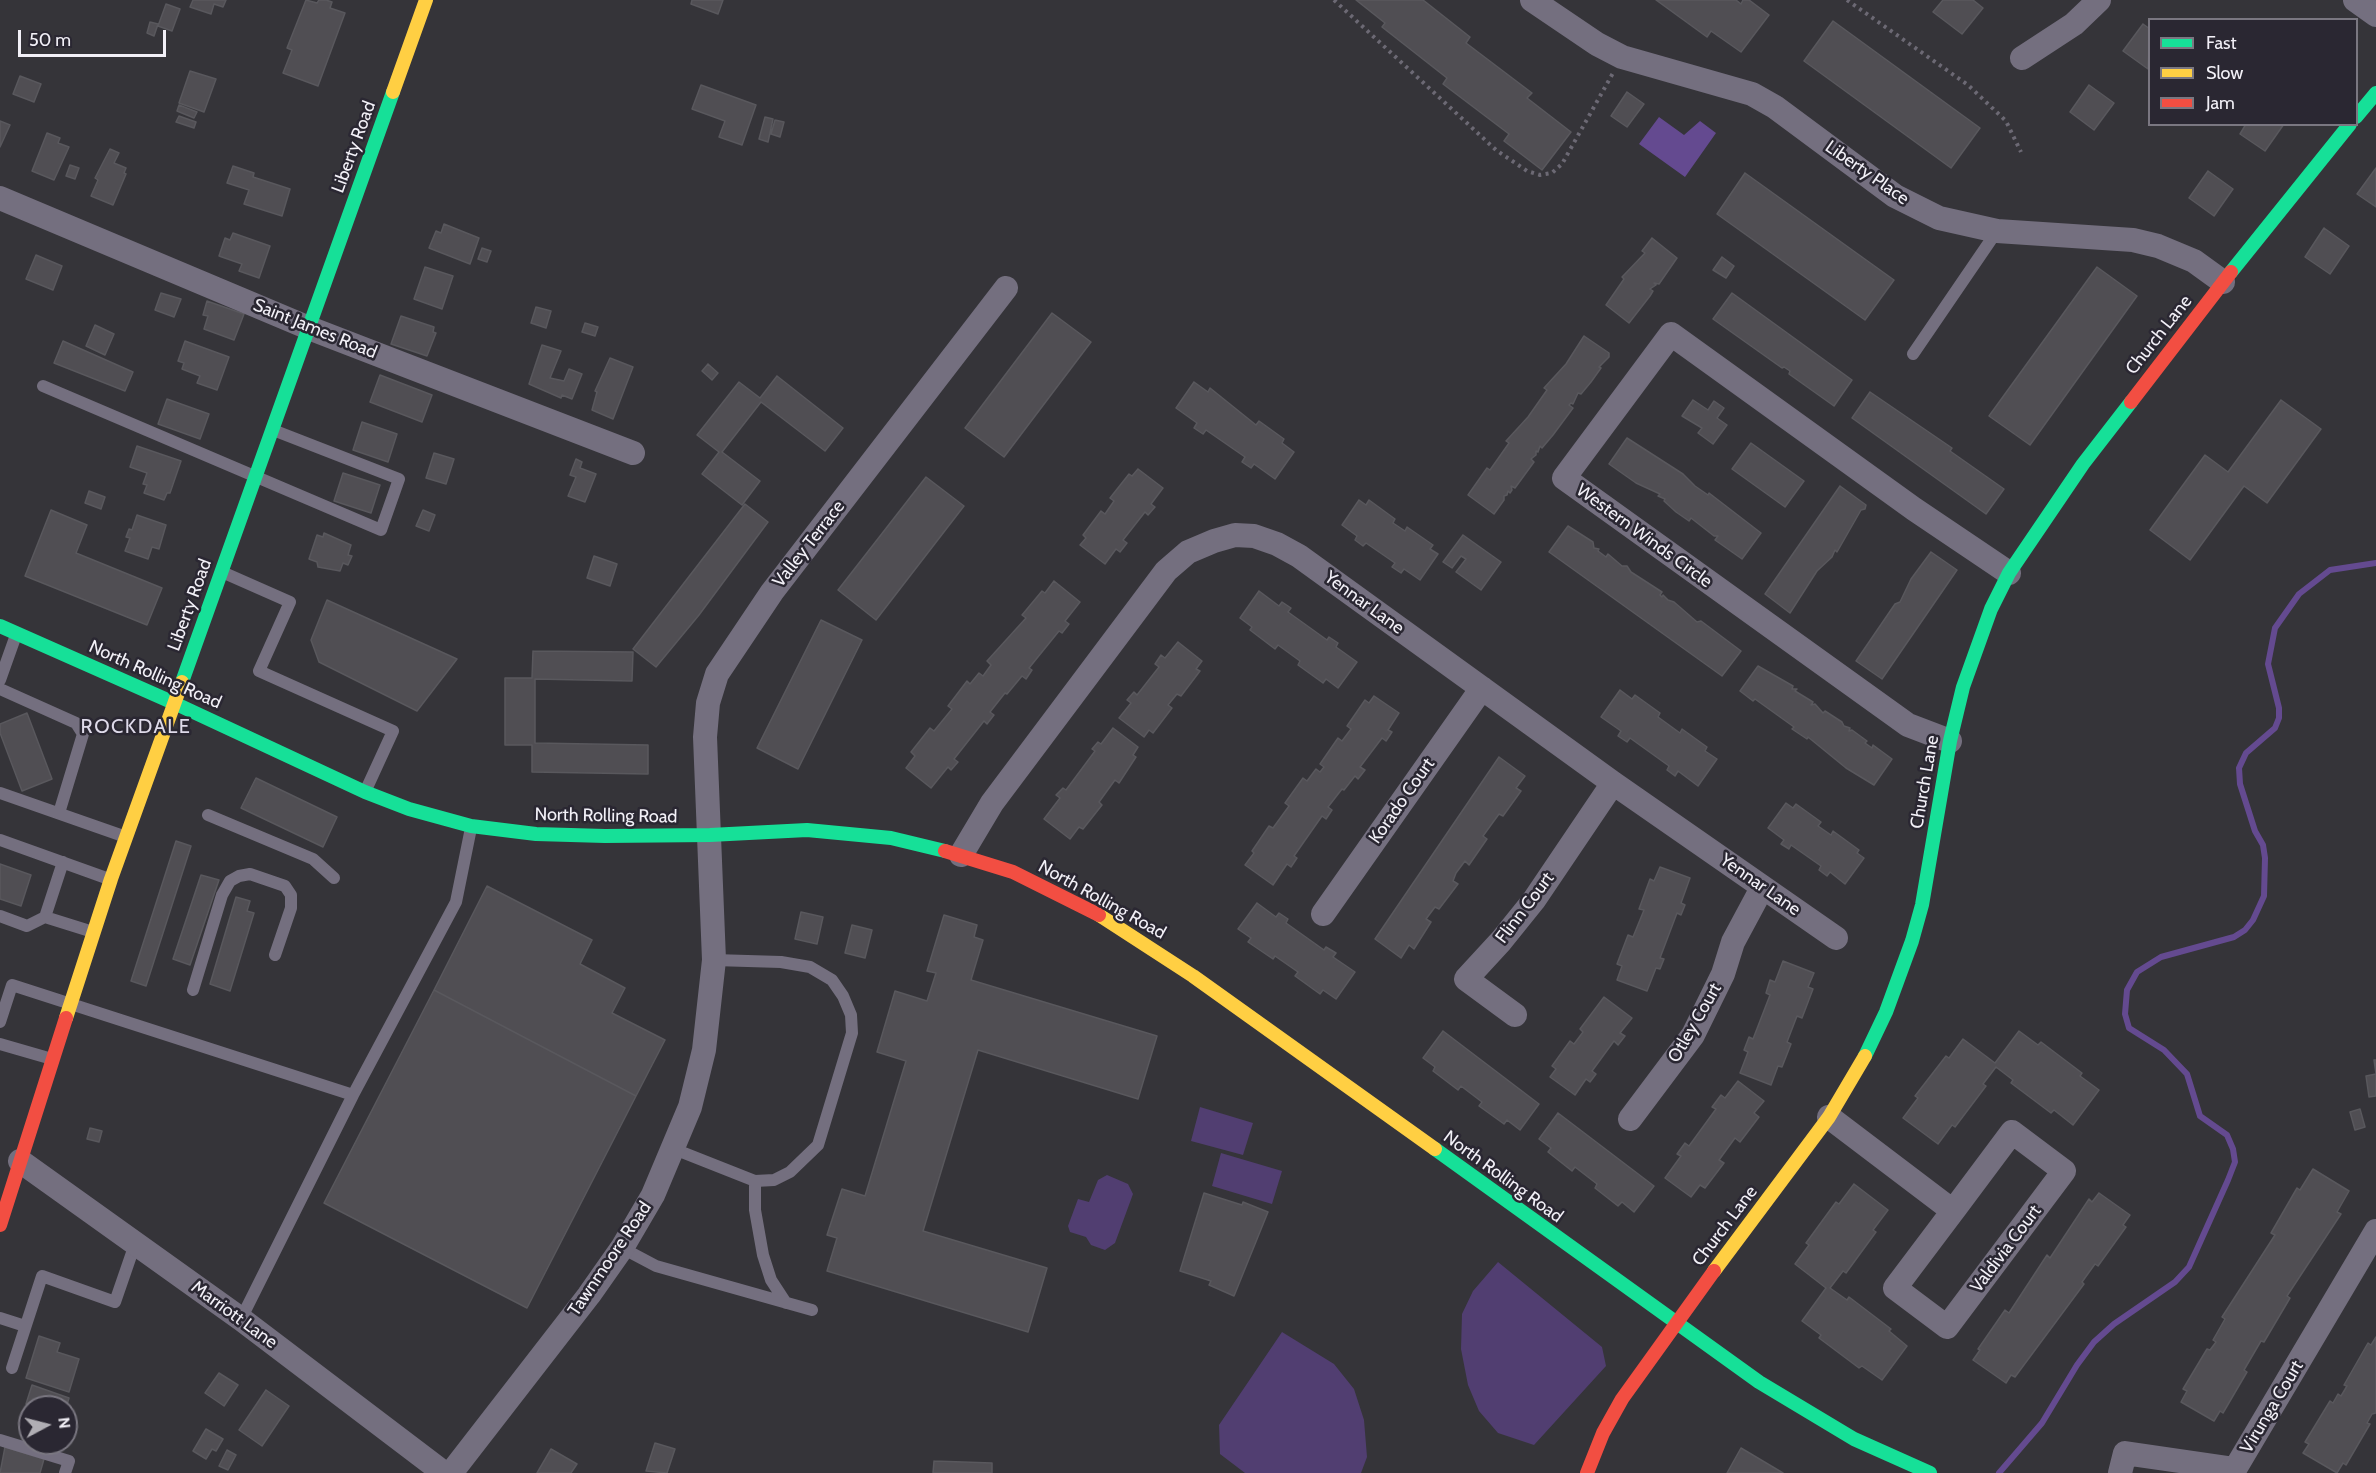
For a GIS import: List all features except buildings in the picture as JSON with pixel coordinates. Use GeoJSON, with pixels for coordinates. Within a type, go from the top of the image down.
{"type":"FeatureCollection","features":[{"type":"Feature","properties":{"kind":"street","name":"Liberty Road"},"geometry":{"type":"LineString","coordinates":[[1,1219],[15,1160],[53,1059],[111,879],[426,0]]}},
{"type":"Feature","properties":{"kind":"street","name":"Liberty Place"},"geometry":{"type":"LineString","coordinates":[[1532,0],[1597,44],[1622,57],[1752,94],[1775,107],[1895,196],[1939,218],[1998,231],[2133,240],[2158,246],[2194,261],[2223,282]]}},
{"type":"Feature","properties":{"kind":"street"},"geometry":{"type":"LineString","coordinates":[[2022,58],[2067,29],[2098,0]]}},
{"type":"Feature","properties":{"kind":"street"},"geometry":{"type":"LineString","coordinates":[[2355,0],[2376,15]]}},
{"type":"Feature","properties":{"kind":"street"},"geometry":{"type":"LineString","coordinates":[[2358,115],[2376,93]]}},
{"type":"Feature","properties":{"kind":"street","name":"Church Lane"},"geometry":{"type":"LineString","coordinates":[[1587,1473],[1603,1433],[1622,1399],[1674,1324],[1829,1117],[1868,1050],[1886,1012],[1912,941],[1931,856],[1950,741],[1976,648],[2009,573],[2083,464],[2223,282],[2348,126]]}},
{"type":"Feature","properties":{"kind":"street","name":"Saint James Road"},"geometry":{"type":"LineString","coordinates":[[0,198],[309,328],[633,453]]}},
{"type":"Feature","properties":{"kind":"street","name":"Valley Terrace"},"geometry":{"type":"LineString","coordinates":[[710,835],[705,737],[708,703],[717,674],[772,592],[1006,288]]}},
{"type":"Feature","properties":{"kind":"street","name":"Western Winds Circle"},"geometry":{"type":"LineString","coordinates":[[1950,741],[1908,725],[1564,478],[1671,334],[1914,509],[2009,573]]}},
{"type":"Feature","properties":{"kind":"street","name":"Yennar Lane"},"geometry":{"type":"LineString","coordinates":[[961,855],[992,803],[1166,571],[1188,552],[1214,541],[1234,535],[1254,536],[1299,555],[1613,783],[1836,938]]}},
{"type":"Feature","properties":{"kind":"street","name":"North Rolling Road"},"geometry":{"type":"LineString","coordinates":[[0,626],[174,703],[365,792],[409,809],[471,826],[536,834],[710,835],[807,830],[891,838],[961,855],[1013,872],[1054,891],[1126,931],[1193,976],[1674,1324],[1810,1415],[1854,1439],[1930,1473]]}},
{"type":"Feature","properties":{"kind":"street","name":"Korado Court"},"geometry":{"type":"LineString","coordinates":[[1323,914],[1482,688]]}},
{"type":"Feature","properties":{"kind":"street","name":"Flinn Court"},"geometry":{"type":"LineString","coordinates":[[1515,1015],[1466,979],[1534,900],[1613,783]]}},
{"type":"Feature","properties":{"kind":"street","name":"Tawnmoore Road"},"geometry":{"type":"LineString","coordinates":[[451,1473],[576,1313],[622,1248],[653,1195],[674,1149],[690,1107],[704,1050],[714,960],[710,835]]}},
{"type":"Feature","properties":{"kind":"street","name":"Otley Court"},"geometry":{"type":"LineString","coordinates":[[1630,1119],[1693,1035],[1710,1004],[1733,942],[1762,888]]}},
{"type":"Feature","properties":{"kind":"street"},"geometry":{"type":"LineString","coordinates":[[1829,1117],[1953,1211]]}},
{"type":"Feature","properties":{"kind":"street","name":"Valdivia Court"},"geometry":{"type":"LineString","coordinates":[[2012,1132],[2064,1171],[1947,1327],[1895,1288],[1953,1211],[2012,1132]]}},
{"type":"Feature","properties":{"kind":"street","name":"Marriott Lane"},"geometry":{"type":"LineString","coordinates":[[15,1160],[241,1319],[444,1473]]}},
{"type":"Feature","properties":{"kind":"street","name":"Virunga Court"},"geometry":{"type":"LineString","coordinates":[[2120,1473],[2125,1453],[2235,1469],[2376,1230]]}},
{"type":"Feature","properties":{"kind":"lane"},"geometry":{"type":"LineString","coordinates":[[1913,354],[1998,231]]}},
{"type":"Feature","properties":{"kind":"lane"},"geometry":{"type":"LineString","coordinates":[[43,386],[381,530],[399,478],[272,429]]}},
{"type":"Feature","properties":{"kind":"lane"},"geometry":{"type":"LineString","coordinates":[[221,572],[290,602],[259,671],[393,731],[365,792]]}},
{"type":"Feature","properties":{"kind":"lane"},"geometry":{"type":"LineString","coordinates":[[0,680],[17,633]]}},
{"type":"Feature","properties":{"kind":"lane"},"geometry":{"type":"LineString","coordinates":[[0,689],[76,723],[83,734],[59,813]]}},
{"type":"Feature","properties":{"kind":"lane"},"geometry":{"type":"LineString","coordinates":[[1,790],[126,837]]}},
{"type":"Feature","properties":{"kind":"lane"},"geometry":{"type":"LineString","coordinates":[[208,815],[313,859],[334,878]]}},
{"type":"Feature","properties":{"kind":"lane"},"geometry":{"type":"LineString","coordinates":[[241,1319],[353,1095],[456,902],[471,826]]}},
{"type":"Feature","properties":{"kind":"lane"},"geometry":{"type":"LineString","coordinates":[[0,840],[111,879]]}},
{"type":"Feature","properties":{"kind":"lane"},"geometry":{"type":"LineString","coordinates":[[45,917],[63,862]]}},
{"type":"Feature","properties":{"kind":"lane"},"geometry":{"type":"LineString","coordinates":[[193,990],[222,895],[230,881],[239,876],[250,874],[285,886],[291,896],[291,908],[275,955]]}},
{"type":"Feature","properties":{"kind":"lane"},"geometry":{"type":"LineString","coordinates":[[0,916],[27,926],[45,917],[94,932]]}},
{"type":"Feature","properties":{"kind":"lane"},"geometry":{"type":"LineString","coordinates":[[674,1149],[755,1181],[774,1180],[790,1172],[818,1145],[852,1033],[851,1015],[843,996],[832,980],[810,967],[781,962],[714,960]]}},
{"type":"Feature","properties":{"kind":"lane"},"geometry":{"type":"LineString","coordinates":[[0,1022],[12,985],[353,1095]]}},
{"type":"Feature","properties":{"kind":"lane"},"geometry":{"type":"LineString","coordinates":[[0,1044],[53,1059]]}},
{"type":"Feature","properties":{"kind":"lane"},"geometry":{"type":"LineString","coordinates":[[755,1181],[756,1220],[763,1255],[771,1280],[786,1303]]}},
{"type":"Feature","properties":{"kind":"lane"},"geometry":{"type":"LineString","coordinates":[[12,1368],[42,1276],[115,1302],[135,1244]]}},
{"type":"Feature","properties":{"kind":"lane"},"geometry":{"type":"LineString","coordinates":[[622,1248],[656,1266],[812,1310]]}},
{"type":"Feature","properties":{"kind":"lane"},"geometry":{"type":"LineString","coordinates":[[0,1318],[25,1326]]}},
{"type":"Feature","properties":{"kind":"lane"},"geometry":{"type":"LineString","coordinates":[[0,1440],[69,1461],[65,1473]]}},
{"type":"Feature","properties":{"kind":"path"},"geometry":{"type":"LineString","coordinates":[[1334,0],[1496,150],[1527,171],[1540,175],[1552,173],[1562,164],[1622,57]]}},
{"type":"Feature","properties":{"kind":"path"},"geometry":{"type":"LineString","coordinates":[[1846,0],[1968,85],[2006,121],[2021,152]]}},
{"type":"Feature","properties":{"kind":"shaded area"},"geometry":{"type":"Polygon","coordinates":[[[1659,117],[1684,135],[1700,121],[1716,133],[1685,177],[1639,144],[1659,117]]]}},
{"type":"Feature","properties":{"kind":"shaded area"},"geometry":{"type":"Polygon","coordinates":[[[1200,1107],[1253,1123],[1243,1155],[1191,1141],[1200,1107]]]}},
{"type":"Feature","properties":{"kind":"shaded area"},"geometry":{"type":"Polygon","coordinates":[[[1221,1153],[1282,1171],[1272,1204],[1212,1186],[1221,1153]]]}},
{"type":"Feature","properties":{"kind":"shaded area"},"geometry":{"type":"Polygon","coordinates":[[[1107,1175],[1128,1184],[1133,1194],[1115,1243],[1105,1250],[1091,1245],[1086,1237],[1070,1232],[1068,1226],[1078,1199],[1089,1202],[1098,1180],[1107,1175]]]}},
{"type":"Feature","properties":{"kind":"shaded area"},"geometry":{"type":"Polygon","coordinates":[[[1498,1262],[1602,1347],[1606,1366],[1534,1445],[1498,1433],[1479,1411],[1468,1385],[1461,1349],[1462,1314],[1473,1291],[1498,1262]]]}},
{"type":"Feature","properties":{"kind":"shaded area"},"geometry":{"type":"Polygon","coordinates":[[[1282,1332],[1334,1364],[1354,1389],[1364,1420],[1367,1457],[1361,1473],[1245,1473],[1220,1454],[1219,1425],[1282,1332]]]}},
{"type":"Feature","properties":{"kind":"waterway"},"geometry":{"type":"LineString","coordinates":[[1999,1473],[2042,1423],[2077,1365],[2094,1342],[2114,1324],[2175,1282],[2189,1267],[2228,1180],[2235,1162],[2227,1135],[2200,1116],[2187,1074],[2164,1050],[2129,1028],[2125,1014],[2127,990],[2137,972],[2161,957],[2234,937],[2245,930],[2253,920],[2264,896],[2265,858],[2263,845],[2255,831],[2240,784],[2239,768],[2246,753],[2275,728],[2279,718],[2279,708],[2268,664],[2275,628],[2299,594],[2330,570],[2376,563]]}},
{"type":"Feature","properties":{"kind":"traffic: fast"},"geometry":{"type":"LineString","coordinates":[[182,682],[393,92]]}},
{"type":"Feature","properties":{"kind":"traffic: fast"},"geometry":{"type":"LineString","coordinates":[[2358,115],[2376,93]]}},
{"type":"Feature","properties":{"kind":"traffic: fast"},"geometry":{"type":"LineString","coordinates":[[2231,272],[2348,126]]}},
{"type":"Feature","properties":{"kind":"traffic: fast"},"geometry":{"type":"LineString","coordinates":[[1865,1056],[1886,1012],[1912,941],[1922,905],[1950,741],[1963,687],[1991,609],[2009,573],[2083,464],[2131,402]]}},
{"type":"Feature","properties":{"kind":"traffic: fast"},"geometry":{"type":"LineString","coordinates":[[0,626],[174,703]]}},
{"type":"Feature","properties":{"kind":"traffic: fast"},"geometry":{"type":"LineString","coordinates":[[174,703],[365,792],[409,809],[471,826],[536,834],[605,836],[710,835],[807,830],[891,838],[945,851]]}},
{"type":"Feature","properties":{"kind":"traffic: fast"},"geometry":{"type":"LineString","coordinates":[[1435,1149],[1759,1382],[1854,1439],[1930,1473]]}},
{"type":"Feature","properties":{"kind":"traffic: slow"},"geometry":{"type":"LineString","coordinates":[[393,92],[426,0]]}},
{"type":"Feature","properties":{"kind":"traffic: slow"},"geometry":{"type":"LineString","coordinates":[[66,1018],[111,879],[182,682]]}},
{"type":"Feature","properties":{"kind":"traffic: slow"},"geometry":{"type":"LineString","coordinates":[[1099,915],[1193,976],[1435,1149]]}},
{"type":"Feature","properties":{"kind":"traffic: slow"},"geometry":{"type":"LineString","coordinates":[[1714,1271],[1829,1117],[1865,1056]]}},
{"type":"Feature","properties":{"kind":"traffic: jam"},"geometry":{"type":"LineString","coordinates":[[2131,402],[2231,272]]}},
{"type":"Feature","properties":{"kind":"traffic: jam"},"geometry":{"type":"LineString","coordinates":[[945,851],[1013,872],[1099,915]]}},
{"type":"Feature","properties":{"kind":"traffic: jam"},"geometry":{"type":"LineString","coordinates":[[0,1225],[66,1018]]}},
{"type":"Feature","properties":{"kind":"traffic: jam"},"geometry":{"type":"LineString","coordinates":[[1587,1473],[1603,1433],[1622,1399],[1714,1271]]}},
{"type":"Feature","properties":{"kind":"district","name":"ROCKDALE"},"geometry":{"type":"Point","coordinates":[136,727]}}]}
